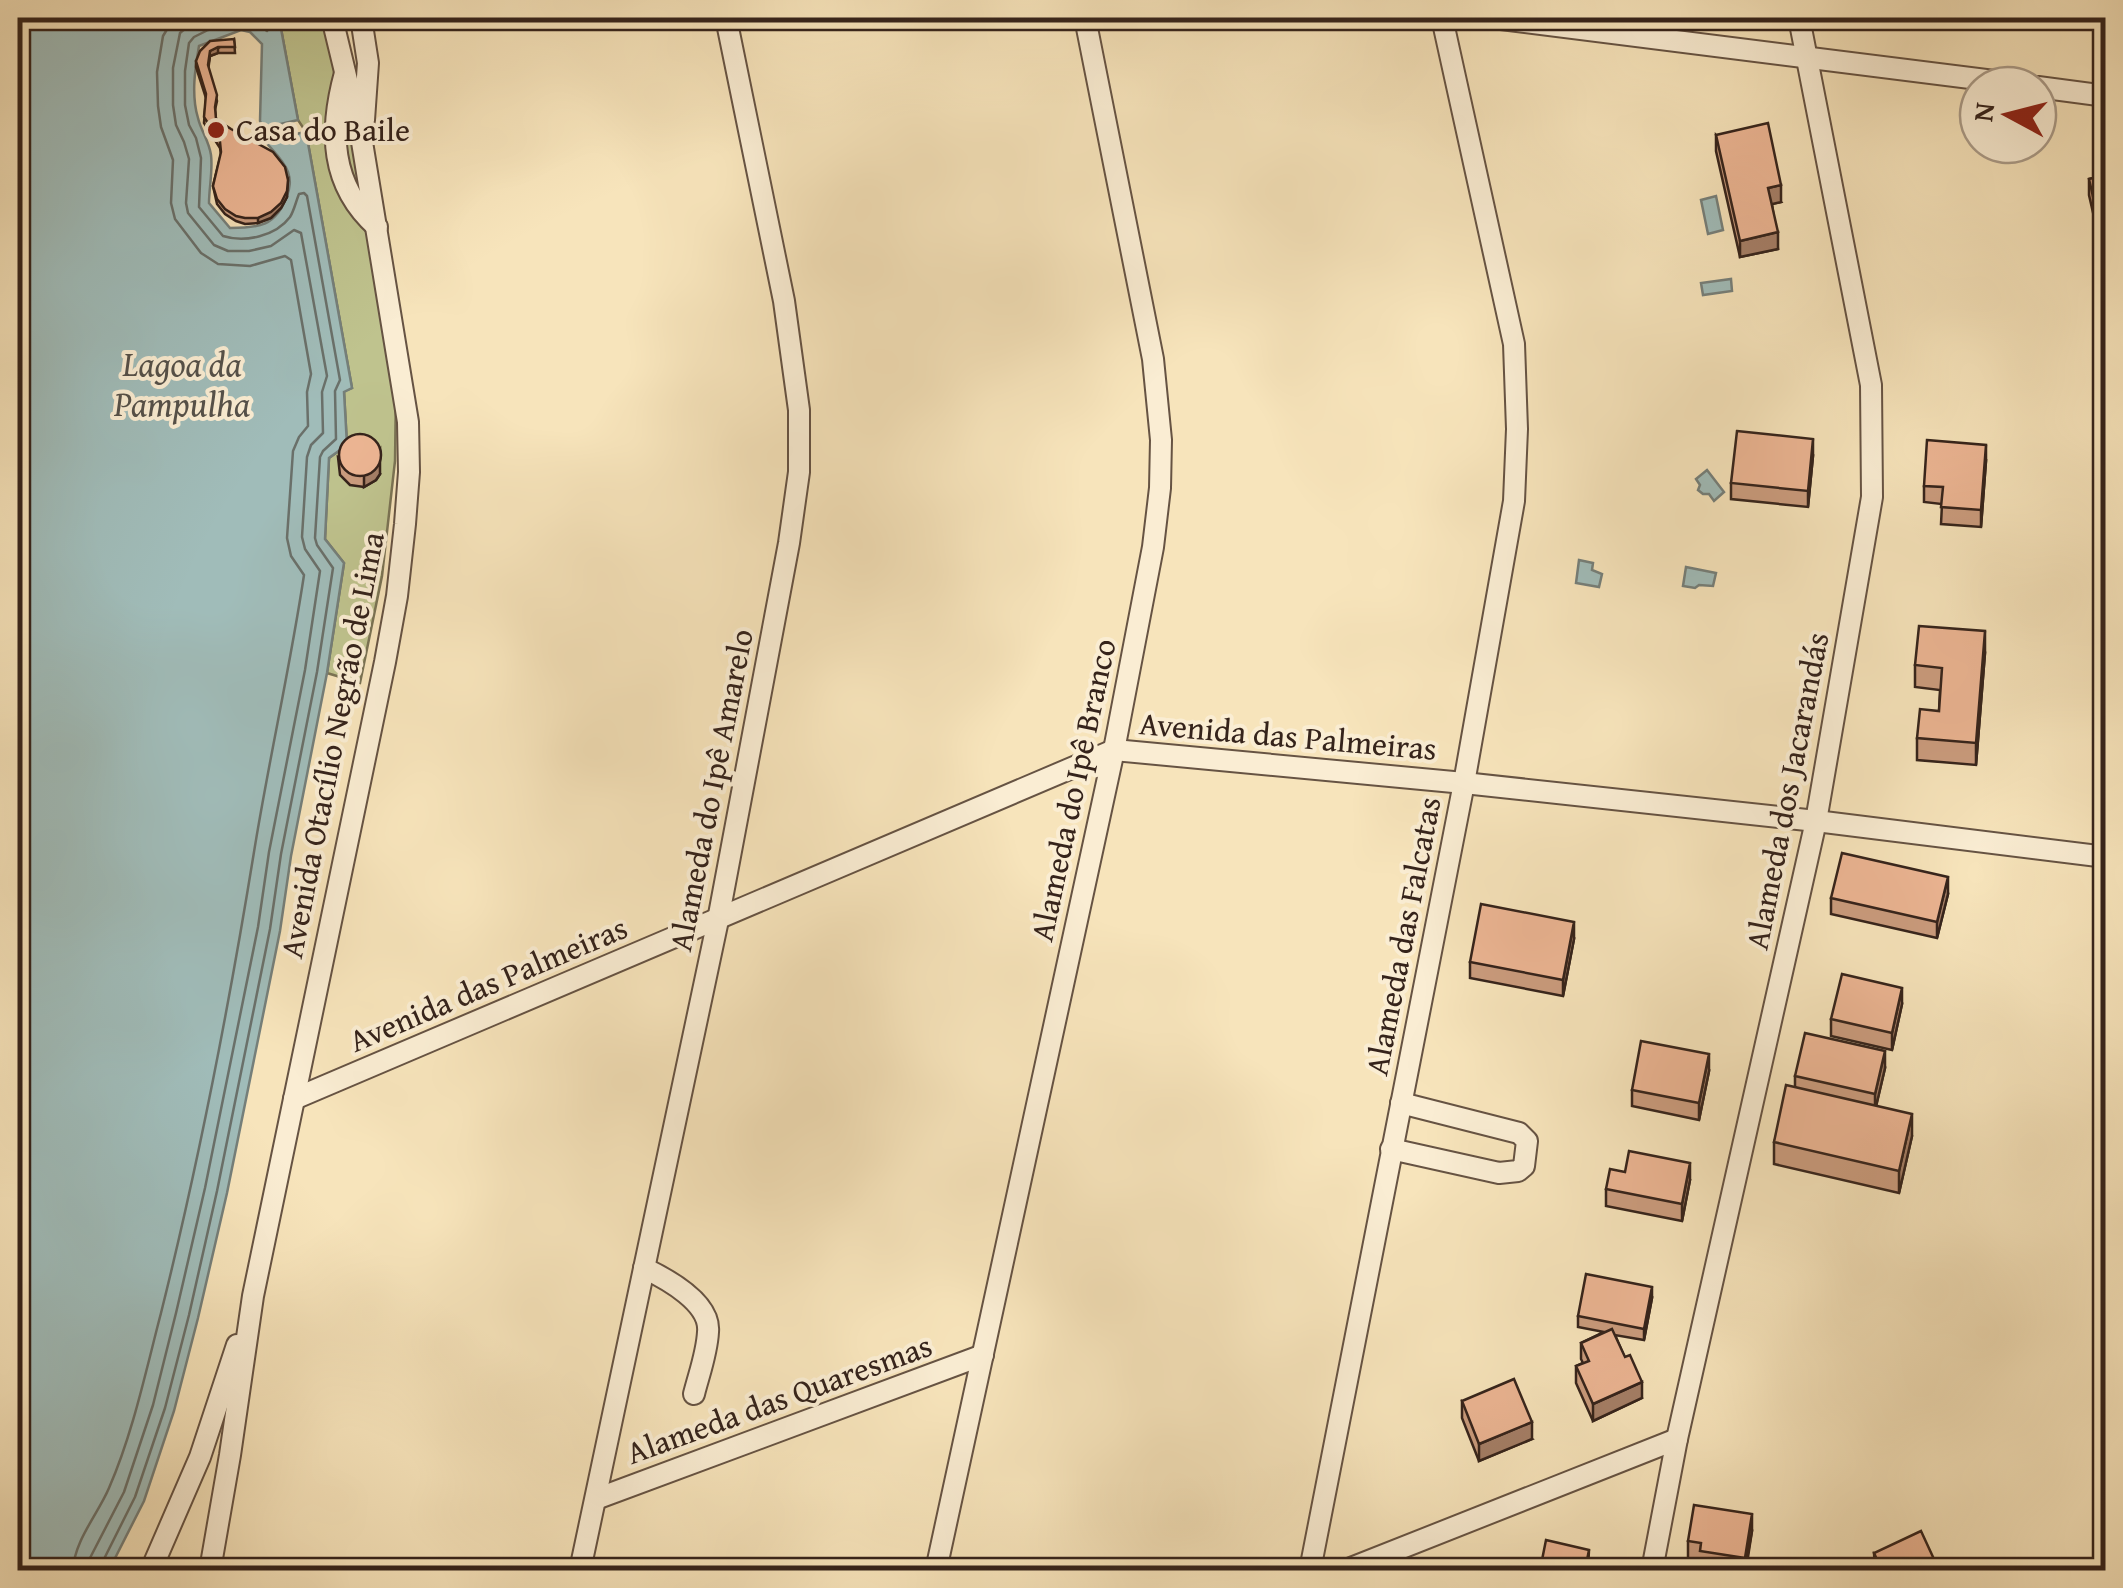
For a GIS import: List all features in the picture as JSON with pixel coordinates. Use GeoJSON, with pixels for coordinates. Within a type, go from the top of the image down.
{"type":"FeatureCollection","features":[{"type":"Feature","properties":{"kind":"street","name":"Avenida Otacílio Negrão de Lima"},"geometry":{"type":"LineString","coordinates":[[210,1570],[253,1296],[385,662],[405,524],[408,422],[362,142],[332,18]]}},
{"type":"Feature","properties":{"kind":"street","name":"Avenida Otacílio Negrão de Lima"},"geometry":{"type":"LineString","coordinates":[[362,18],[368,63],[362,142]]}},
{"type":"Feature","properties":{"kind":"street","name":"Alameda do Ipê Amarelo"},"geometry":{"type":"LineString","coordinates":[[580,1570],[718,920],[799,472],[797,382],[784,301],[726,18]]}},
{"type":"Feature","properties":{"kind":"street","name":"Alameda do Ipê Branco"},"geometry":{"type":"LineString","coordinates":[[936,1570],[1114,750],[1153,547],[1160,488],[1161,440],[1153,358],[1085,18]]}},
{"type":"Feature","properties":{"kind":"street","name":"Alameda das Falcatas"},"geometry":{"type":"LineString","coordinates":[[1310,1570],[1464,783],[1514,501],[1514,344],[1442,18]]}},
{"type":"Feature","properties":{"kind":"street"},"geometry":{"type":"LineString","coordinates":[[1493,18],[1958,76]]}},
{"type":"Feature","properties":{"kind":"street","name":"Alameda dos Jacarandás"},"geometry":{"type":"LineString","coordinates":[[1652,1570],[1677,1439],[1816,821],[1872,496],[1871,385],[1800,18]]}},
{"type":"Feature","properties":{"kind":"street"},"geometry":{"type":"LineString","coordinates":[[345,72],[335,127],[337,160],[361,213],[377,227]]}},
{"type":"Feature","properties":{"kind":"street"},"geometry":{"type":"LineString","coordinates":[[2058,89],[2106,96]]}},
{"type":"Feature","properties":{"kind":"street","name":"Avenida das Palmeiras"},"geometry":{"type":"LineString","coordinates":[[294,1099],[1114,750],[1464,783],[2106,857]]}},
{"type":"Feature","properties":{"kind":"street","name":"Avenida das Palmeiras"},"geometry":{"type":"LineString","coordinates":[[2044,849],[2106,848]]}},
{"type":"Feature","properties":{"kind":"street"},"geometry":{"type":"LineString","coordinates":[[1391,1149],[1499,1173],[1518,1171],[1524,1166],[1527,1141],[1519,1132],[1400,1102]]}},
{"type":"Feature","properties":{"kind":"street"},"geometry":{"type":"LineString","coordinates":[[644,1268],[676,1285],[706,1317],[709,1329],[694,1394]]}},
{"type":"Feature","properties":{"kind":"street","name":"Avenida Otacílio Negrão de Lima"},"geometry":{"type":"LineString","coordinates":[[151,1570],[200,1458],[253,1296]]}},
{"type":"Feature","properties":{"kind":"street","name":"Alameda das Quaresmas"},"geometry":{"type":"LineString","coordinates":[[596,1499],[983,1355]]}},
{"type":"Feature","properties":{"kind":"street"},"geometry":{"type":"LineString","coordinates":[[1346,1570],[1677,1439]]}},
{"type":"Feature","properties":{"kind":"green space"},"geometry":{"type":"Polygon","coordinates":[[[279,18],[326,18],[356,155],[396,390],[395,461],[382,576],[360,683],[327,673],[344,563],[325,539],[329,458],[347,445],[344,391],[352,388],[306,132],[298,120],[279,18]]]}},
{"type":"Feature","properties":{"kind":"water","name":"Lagoa da Pampulha"},"geometry":{"type":"Polygon","coordinates":[[[18,18],[279,18],[298,120],[263,128],[262,44],[250,32],[241,30],[199,46],[195,100],[211,155],[209,203],[230,228],[258,226],[272,219],[283,206],[290,178],[284,163],[264,140],[306,132],[352,388],[344,392],[347,445],[329,458],[325,539],[344,563],[327,673],[227,1193],[174,1411],[144,1501],[109,1570],[18,1570],[18,18]]]}},
{"type":"Feature","properties":{"kind":"water"},"geometry":{"type":"Polygon","coordinates":[[[1716,196],[1723,230],[1708,234],[1701,200],[1716,196]]]}},
{"type":"Feature","properties":{"kind":"water"},"geometry":{"type":"Polygon","coordinates":[[[1731,279],[1732,291],[1703,295],[1701,283],[1731,279]]]}},
{"type":"Feature","properties":{"kind":"water"},"geometry":{"type":"Polygon","coordinates":[[[1707,470],[1724,492],[1714,501],[1698,490],[1696,479],[1707,470]]]}},
{"type":"Feature","properties":{"kind":"water"},"geometry":{"type":"Polygon","coordinates":[[[1579,560],[1593,563],[1592,570],[1602,574],[1599,587],[1576,583],[1579,560]]]}},
{"type":"Feature","properties":{"kind":"water"},"geometry":{"type":"Polygon","coordinates":[[[1686,567],[1716,573],[1713,586],[1683,586],[1686,567]]]}},
{"type":"Feature","properties":{"kind":"building","name":"Casa do Baile"},"geometry":{"type":"Polygon","coordinates":[[[234,39],[235,47],[210,51],[208,65],[217,95],[216,119],[273,152],[285,167],[288,180],[281,203],[258,218],[236,216],[217,199],[213,186],[220,142],[204,117],[206,94],[196,61],[210,41],[234,39]]]}},
{"type":"Feature","properties":{"kind":"building"},"geometry":{"type":"Polygon","coordinates":[[[1768,123],[1781,185],[1768,188],[1778,232],[1740,241],[1716,135],[1768,123]]]}},
{"type":"Feature","properties":{"kind":"building"},"geometry":{"type":"Polygon","coordinates":[[[2106,175],[2106,212],[2097,214],[2089,179],[2106,175]]]}},
{"type":"Feature","properties":{"kind":"building"},"geometry":{"type":"Polygon","coordinates":[[[1737,431],[1813,439],[1808,491],[1731,483],[1737,431]]]}},
{"type":"Feature","properties":{"kind":"building"},"geometry":{"type":"Polygon","coordinates":[[[360,434],[375,440],[381,455],[375,470],[360,476],[345,470],[339,455],[345,440],[360,434]]]}},
{"type":"Feature","properties":{"kind":"building"},"geometry":{"type":"Polygon","coordinates":[[[1927,440],[1986,445],[1981,510],[1941,507],[1943,487],[1924,486],[1927,440]]]}},
{"type":"Feature","properties":{"kind":"building"},"geometry":{"type":"Polygon","coordinates":[[[2106,545],[2106,572],[2100,546],[2106,545]]]}},
{"type":"Feature","properties":{"kind":"building"},"geometry":{"type":"Polygon","coordinates":[[[1919,626],[1985,631],[1976,743],[1917,738],[1920,709],[1939,711],[1942,668],[1915,665],[1919,626]]]}},
{"type":"Feature","properties":{"kind":"building"},"geometry":{"type":"Polygon","coordinates":[[[1842,853],[1948,877],[1937,922],[1831,898],[1842,853]]]}},
{"type":"Feature","properties":{"kind":"building"},"geometry":{"type":"Polygon","coordinates":[[[1481,904],[1574,922],[1563,980],[1470,962],[1481,904]]]}},
{"type":"Feature","properties":{"kind":"building"},"geometry":{"type":"Polygon","coordinates":[[[1842,974],[1902,988],[1892,1033],[1831,1019],[1842,974]]]}},
{"type":"Feature","properties":{"kind":"building"},"geometry":{"type":"Polygon","coordinates":[[[1805,1033],[1885,1051],[1875,1094],[1795,1076],[1805,1033]]]}},
{"type":"Feature","properties":{"kind":"building"},"geometry":{"type":"Polygon","coordinates":[[[1641,1041],[1709,1054],[1699,1103],[1632,1090],[1641,1041]]]}},
{"type":"Feature","properties":{"kind":"building"},"geometry":{"type":"Polygon","coordinates":[[[1786,1085],[1912,1114],[1899,1171],[1774,1142],[1786,1085]]]}},
{"type":"Feature","properties":{"kind":"building"},"geometry":{"type":"Polygon","coordinates":[[[1629,1151],[1690,1163],[1682,1204],[1606,1189],[1610,1169],[1625,1172],[1629,1151]]]}},
{"type":"Feature","properties":{"kind":"building"},"geometry":{"type":"Polygon","coordinates":[[[1586,1274],[1652,1287],[1644,1329],[1578,1316],[1586,1274]]]}},
{"type":"Feature","properties":{"kind":"building"},"geometry":{"type":"Polygon","coordinates":[[[1612,1329],[1642,1382],[1593,1404],[1576,1366],[1589,1361],[1581,1343],[1612,1329]]]}},
{"type":"Feature","properties":{"kind":"building"},"geometry":{"type":"Polygon","coordinates":[[[1514,1379],[1532,1422],[1479,1444],[1462,1401],[1514,1379]]]}},
{"type":"Feature","properties":{"kind":"building"},"geometry":{"type":"Polygon","coordinates":[[[1694,1505],[1752,1514],[1745,1558],[1700,1551],[1701,1543],[1688,1541],[1694,1505]]]}},
{"type":"Feature","properties":{"kind":"building"},"geometry":{"type":"Polygon","coordinates":[[[1921,1531],[1939,1570],[1882,1570],[1874,1553],[1921,1531]]]}},
{"type":"Feature","properties":{"kind":"building"},"geometry":{"type":"Polygon","coordinates":[[[1546,1540],[1589,1550],[1585,1570],[1540,1570],[1546,1540]]]}},
{"type":"Feature","properties":{"kind":"place","name":"Casa do Baile"},"geometry":{"type":"Point","coordinates":[216,130]}}]}
